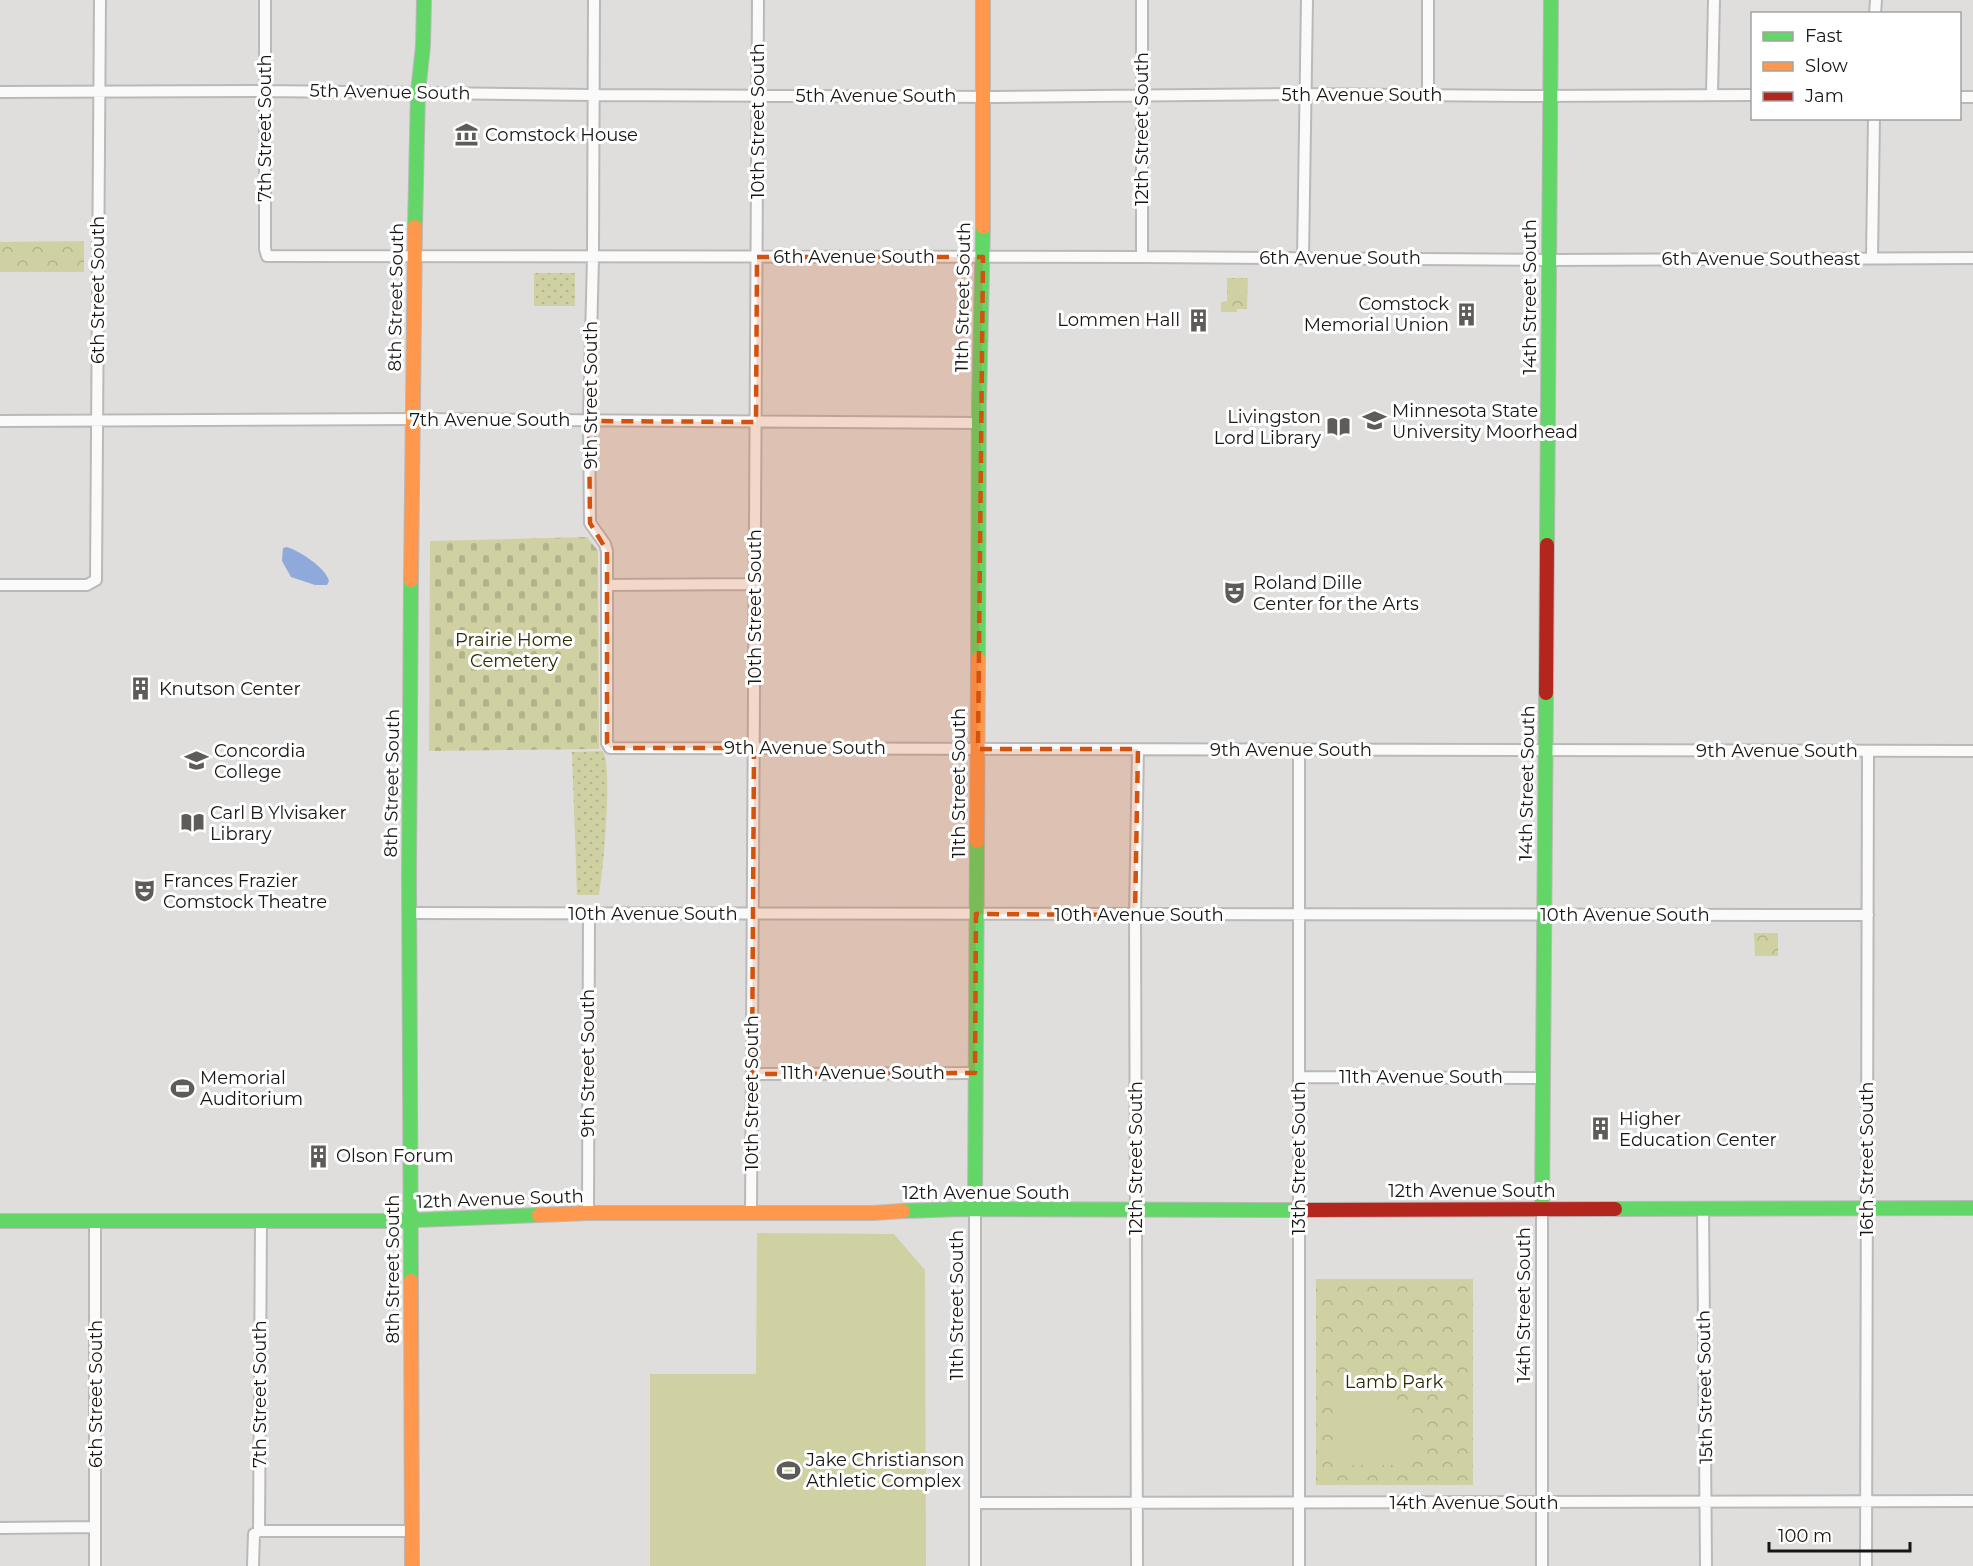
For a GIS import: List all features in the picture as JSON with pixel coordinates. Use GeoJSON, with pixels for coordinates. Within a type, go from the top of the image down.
{"type":"FeatureCollection","features":[{"type":"Feature","properties":{"kind":"street","name":"6th Street South"},"geometry":{"type":"LineString","coordinates":[[0,585],[87,585],[96,580],[100,0]]}},
{"type":"Feature","properties":{"kind":"street","name":"7th Street South"},"geometry":{"type":"LineString","coordinates":[[265,0],[265,249],[267,256]]}},
{"type":"Feature","properties":{"kind":"street","name":"8th Street South"},"geometry":{"type":"LineString","coordinates":[[412,1566],[409,913],[414,256],[418,92],[423,46],[424,0]]}},
{"type":"Feature","properties":{"kind":"street","name":"9th Street South"},"geometry":{"type":"LineString","coordinates":[[594,0],[590,523],[605,544],[607,551],[607,743],[610,748]]}},
{"type":"Feature","properties":{"kind":"street","name":"10th Street South"},"geometry":{"type":"LineString","coordinates":[[751,1214],[758,0]]}},
{"type":"Feature","properties":{"kind":"street","name":"11th Street South"},"geometry":{"type":"LineString","coordinates":[[975,1566],[975,1073],[983,257],[983,0]]}},
{"type":"Feature","properties":{"kind":"street","name":"12th Street South"},"geometry":{"type":"LineString","coordinates":[[1142,0],[1142,257]]}},
{"type":"Feature","properties":{"kind":"street"},"geometry":{"type":"LineString","coordinates":[[1304,258],[1307,0]]}},
{"type":"Feature","properties":{"kind":"street"},"geometry":{"type":"LineString","coordinates":[[1428,0],[1428,95]]}},
{"type":"Feature","properties":{"kind":"street","name":"14th Street South"},"geometry":{"type":"LineString","coordinates":[[1542,1566],[1542,1208],[1551,0]]}},
{"type":"Feature","properties":{"kind":"street"},"geometry":{"type":"LineString","coordinates":[[1712,94],[1714,0]]}},
{"type":"Feature","properties":{"kind":"street","name":"5th Avenue South"},"geometry":{"type":"LineString","coordinates":[[0,92],[266,91],[982,97],[1142,94],[1751,95]]}},
{"type":"Feature","properties":{"kind":"street"},"geometry":{"type":"LineString","coordinates":[[1872,258],[1874,120]]}},
{"type":"Feature","properties":{"kind":"street","name":"6th Avenue South"},"geometry":{"type":"LineString","coordinates":[[267,256],[1142,257],[1549,261]]}},
{"type":"Feature","properties":{"kind":"street","name":"6th Avenue Southeast"},"geometry":{"type":"LineString","coordinates":[[1549,261],[1973,258]]}},
{"type":"Feature","properties":{"kind":"street","name":"7th Avenue South"},"geometry":{"type":"LineString","coordinates":[[0,421],[413,419],[980,423]]}},
{"type":"Feature","properties":{"kind":"street"},"geometry":{"type":"LineString","coordinates":[[607,585],[755,584]]}},
{"type":"Feature","properties":{"kind":"street","name":"9th Avenue South"},"geometry":{"type":"LineString","coordinates":[[610,748],[1973,751]]}},
{"type":"Feature","properties":{"kind":"street","name":"12th Street South"},"geometry":{"type":"LineString","coordinates":[[1137,1566],[1135,915],[1138,749]]}},
{"type":"Feature","properties":{"kind":"street","name":"13th Street South"},"geometry":{"type":"LineString","coordinates":[[1299,750],[1299,1566]]}},
{"type":"Feature","properties":{"kind":"street","name":"16th Street South"},"geometry":{"type":"LineString","coordinates":[[1866,1566],[1868,752]]}},
{"type":"Feature","properties":{"kind":"street","name":"10th Avenue South"},"geometry":{"type":"LineString","coordinates":[[409,913],[1868,915]]}},
{"type":"Feature","properties":{"kind":"street","name":"9th Street South"},"geometry":{"type":"LineString","coordinates":[[588,1213],[589,913]]}},
{"type":"Feature","properties":{"kind":"street","name":"11th Avenue South"},"geometry":{"type":"LineString","coordinates":[[752,1074],[975,1073]]}},
{"type":"Feature","properties":{"kind":"street","name":"11th Avenue South"},"geometry":{"type":"LineString","coordinates":[[1299,1077],[1543,1078]]}},
{"type":"Feature","properties":{"kind":"street","name":"15th Street South"},"geometry":{"type":"LineString","coordinates":[[1703,1208],[1706,1566]]}},
{"type":"Feature","properties":{"kind":"street","name":"12th Avenue South"},"geometry":{"type":"LineString","coordinates":[[0,1221],[411,1220],[588,1213],[873,1213],[975,1209],[1136,1211],[1973,1208]]}},
{"type":"Feature","properties":{"kind":"street","name":"6th Street South"},"geometry":{"type":"LineString","coordinates":[[95,1221],[95,1566]]}},
{"type":"Feature","properties":{"kind":"street","name":"7th Street South"},"geometry":{"type":"LineString","coordinates":[[253,1566],[254,1534],[258,1531],[261,1221]]}},
{"type":"Feature","properties":{"kind":"street","name":"14th Avenue South"},"geometry":{"type":"LineString","coordinates":[[975,1503],[1973,1501]]}},
{"type":"Feature","properties":{"kind":"street"},"geometry":{"type":"LineString","coordinates":[[0,1528],[95,1527]]}},
{"type":"Feature","properties":{"kind":"street"},"geometry":{"type":"LineString","coordinates":[[258,1531],[412,1531]]}},
{"type":"Feature","properties":{"kind":"highlighted area"},"geometry":{"type":"Polygon","coordinates":[[[757,257],[983,257],[978,749],[1138,749],[1135,915],[976,914],[975,1073],[752,1074],[754,748],[610,748],[607,743],[607,551],[590,523],[589,421],[756,422],[757,257]]]}},
{"type":"Feature","properties":{"kind":"green space"},"geometry":{"type":"Polygon","coordinates":[[[84,241],[84,272],[0,272],[0,242],[84,241]]]}},
{"type":"Feature","properties":{"kind":"green space"},"geometry":{"type":"Polygon","coordinates":[[[534,273],[575,273],[575,306],[534,306],[534,273]]]}},
{"type":"Feature","properties":{"kind":"green space"},"geometry":{"type":"Polygon","coordinates":[[[1227,278],[1248,278],[1247,309],[1237,309],[1237,312],[1221,312],[1221,302],[1227,301],[1227,278]]]}},
{"type":"Feature","properties":{"kind":"green space","name":"Prairie Home Cemetery"},"geometry":{"type":"Polygon","coordinates":[[[587,537],[598,551],[599,749],[429,751],[430,541],[587,537]]]}},
{"type":"Feature","properties":{"kind":"green space"},"geometry":{"type":"Polygon","coordinates":[[[603,751],[606,761],[607,798],[599,895],[577,895],[572,752],[603,751]]]}},
{"type":"Feature","properties":{"kind":"green space"},"geometry":{"type":"Polygon","coordinates":[[[1754,933],[1778,933],[1778,956],[1755,956],[1754,933]]]}},
{"type":"Feature","properties":{"kind":"green space","name":"Jake Christianson Athletic Complex"},"geometry":{"type":"Polygon","coordinates":[[[757,1233],[894,1234],[925,1270],[926,1566],[650,1566],[650,1374],[756,1374],[757,1233]]]}},
{"type":"Feature","properties":{"kind":"green space","name":"Lamb Park"},"geometry":{"type":"Polygon","coordinates":[[[1316,1279],[1473,1279],[1473,1485],[1316,1485],[1316,1279]]]}},
{"type":"Feature","properties":{"kind":"green space"},"geometry":{"type":"Polygon","coordinates":[[[1351,1387],[1382,1392],[1403,1408],[1412,1433],[1407,1465],[1342,1465],[1334,1458],[1335,1392],[1351,1387]]]}},
{"type":"Feature","properties":{"kind":"water"},"geometry":{"type":"Polygon","coordinates":[[[287,547],[318,565],[327,576],[329,581],[327,585],[315,585],[291,577],[282,561],[283,548],[287,547]]]}},
{"type":"Feature","properties":{"kind":"traffic: fast"},"geometry":{"type":"LineString","coordinates":[[415,227],[418,92],[423,46],[424,0]]}},
{"type":"Feature","properties":{"kind":"traffic: fast"},"geometry":{"type":"LineString","coordinates":[[1547,545],[1551,0]]}},
{"type":"Feature","properties":{"kind":"traffic: fast"},"geometry":{"type":"LineString","coordinates":[[978,659],[979,404],[983,227]]}},
{"type":"Feature","properties":{"kind":"traffic: fast"},"geometry":{"type":"LineString","coordinates":[[411,580],[409,874],[411,1281]]}},
{"type":"Feature","properties":{"kind":"traffic: fast"},"geometry":{"type":"LineString","coordinates":[[1542,1208],[1546,693]]}},
{"type":"Feature","properties":{"kind":"traffic: fast"},"geometry":{"type":"LineString","coordinates":[[975,1209],[977,841]]}},
{"type":"Feature","properties":{"kind":"traffic: fast"},"geometry":{"type":"LineString","coordinates":[[1615,1209],[1973,1208]]}},
{"type":"Feature","properties":{"kind":"traffic: fast"},"geometry":{"type":"LineString","coordinates":[[903,1211],[963,1209],[1309,1210]]}},
{"type":"Feature","properties":{"kind":"traffic: fast"},"geometry":{"type":"LineString","coordinates":[[0,1221],[392,1221],[539,1215]]}},
{"type":"Feature","properties":{"kind":"traffic: slow"},"geometry":{"type":"LineString","coordinates":[[983,0],[983,227]]}},
{"type":"Feature","properties":{"kind":"traffic: slow"},"geometry":{"type":"LineString","coordinates":[[411,580],[415,227]]}},
{"type":"Feature","properties":{"kind":"traffic: slow"},"geometry":{"type":"LineString","coordinates":[[977,841],[978,659]]}},
{"type":"Feature","properties":{"kind":"traffic: slow"},"geometry":{"type":"LineString","coordinates":[[539,1215],[903,1211]]}},
{"type":"Feature","properties":{"kind":"traffic: slow"},"geometry":{"type":"LineString","coordinates":[[411,1281],[412,1566]]}},
{"type":"Feature","properties":{"kind":"traffic: jam"},"geometry":{"type":"LineString","coordinates":[[1546,693],[1547,545]]}},
{"type":"Feature","properties":{"kind":"traffic: jam"},"geometry":{"type":"LineString","coordinates":[[1309,1210],[1615,1209]]}},
{"type":"Feature","properties":{"kind":"place","name":"Comstock House"},"geometry":{"type":"Point","coordinates":[467,135]}},
{"type":"Feature","properties":{"kind":"place","name":"Comstock Memorial Union"},"geometry":{"type":"Point","coordinates":[1467,314]}},
{"type":"Feature","properties":{"kind":"place","name":"Lommen Hall"},"geometry":{"type":"Point","coordinates":[1198,320]}},
{"type":"Feature","properties":{"kind":"place","name":"Minnesota State University Moorhead"},"geometry":{"type":"Point","coordinates":[1374,421]}},
{"type":"Feature","properties":{"kind":"place","name":"Livingston Lord Library"},"geometry":{"type":"Point","coordinates":[1339,427]}},
{"type":"Feature","properties":{"kind":"place","name":"Roland Dille Center for the Arts"},"geometry":{"type":"Point","coordinates":[1235,593]}},
{"type":"Feature","properties":{"kind":"place","name":"Knutson Center"},"geometry":{"type":"Point","coordinates":[141,689]}},
{"type":"Feature","properties":{"kind":"place","name":"Concordia College"},"geometry":{"type":"Point","coordinates":[196,761]}},
{"type":"Feature","properties":{"kind":"place","name":"Carl B Ylvisaker Library"},"geometry":{"type":"Point","coordinates":[192,823]}},
{"type":"Feature","properties":{"kind":"place","name":"Frances Frazier Comstock Theatre"},"geometry":{"type":"Point","coordinates":[145,891]}},
{"type":"Feature","properties":{"kind":"place","name":"Memorial Auditorium"},"geometry":{"type":"Point","coordinates":[182,1088]}},
{"type":"Feature","properties":{"kind":"place","name":"Higher Education Center"},"geometry":{"type":"Point","coordinates":[1601,1129]}},
{"type":"Feature","properties":{"kind":"place","name":"Olson Forum"},"geometry":{"type":"Point","coordinates":[318,1156]}},
{"type":"Feature","properties":{"kind":"place","name":"Jake Christianson Athletic Complex"},"geometry":{"type":"Point","coordinates":[788,1470]}}]}
